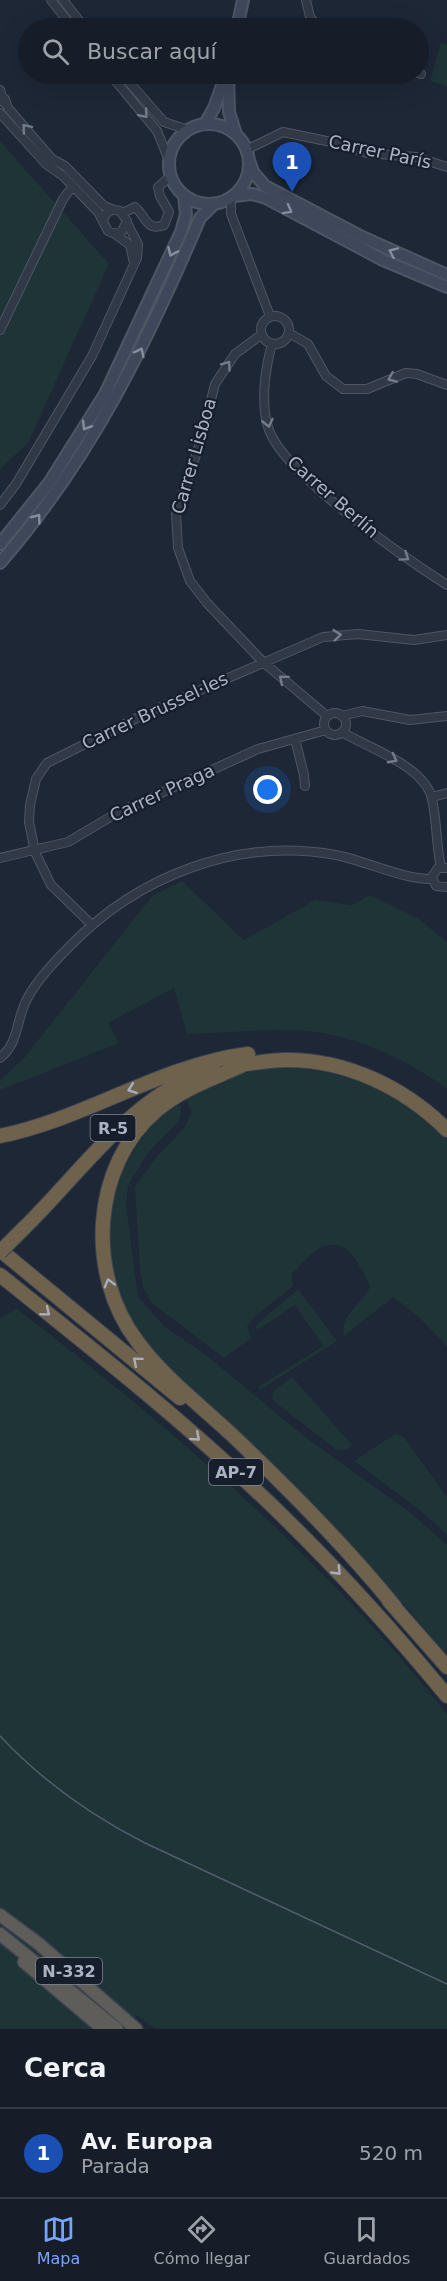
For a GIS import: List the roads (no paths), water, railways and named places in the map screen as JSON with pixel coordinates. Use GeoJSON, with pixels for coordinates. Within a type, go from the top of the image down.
{"type":"FeatureCollection","features":[{"type":"Feature","properties":{"kind":"highway","name":"R-5"},"geometry":{"type":"LineString","coordinates":[[0,1136],[33,1127],[204,1062],[264,1053],[292,1052],[346,1062],[408,1090],[447,1122]]}},
{"type":"Feature","properties":{"kind":"highway","name":"R-5"},"geometry":{"type":"LineString","coordinates":[[0,1245],[21,1227],[137,1106],[171,1083],[227,1059]]}},
{"type":"Feature","properties":{"kind":"highway"},"geometry":{"type":"LineString","coordinates":[[0,1251],[21,1227],[60,1193],[113,1134],[152,1100],[195,1075],[228,1065],[302,1061],[357,1073],[400,1093],[447,1130]]}},
{"type":"Feature","properties":{"kind":"highway"},"geometry":{"type":"LineString","coordinates":[[245,1064],[177,1095],[152,1115],[129,1145],[112,1180],[103,1219],[103,1249],[110,1288],[123,1320],[148,1355],[321,1522],[396,1607]]}},
{"type":"Feature","properties":{"kind":"highway","name":"AP-7"},"geometry":{"type":"LineString","coordinates":[[0,1251],[169,1388],[274,1482],[396,1607],[447,1667]]}},
{"type":"Feature","properties":{"kind":"highway","name":"AP-7"},"geometry":{"type":"LineString","coordinates":[[0,1275],[144,1391],[235,1471],[335,1569],[447,1696]]}},
{"type":"Feature","properties":{"kind":"highway","name":"N-332"},"geometry":{"type":"LineString","coordinates":[[0,1915],[39,1944],[136,2029]]}},
{"type":"Feature","properties":{"kind":"highway","name":"N-332"},"geometry":{"type":"LineString","coordinates":[[0,1934],[117,2029]]}},
{"type":"Feature","properties":{"kind":"highway"},"geometry":{"type":"LineString","coordinates":[[0,1942],[103,2029]]}},
{"type":"Feature","properties":{"kind":"highway"},"geometry":{"type":"LineString","coordinates":[[39,1944],[147,2029]]}},
{"type":"Feature","properties":{"kind":"main road"},"geometry":{"type":"LineString","coordinates":[[239,18],[243,0]]}},
{"type":"Feature","properties":{"kind":"main road"},"geometry":{"type":"LineString","coordinates":[[205,124],[223,84]]}},
{"type":"Feature","properties":{"kind":"main road"},"geometry":{"type":"LineString","coordinates":[[228,84],[229,112],[236,135],[253,172],[266,186],[362,237],[447,275]]}},
{"type":"Feature","properties":{"kind":"main road"},"geometry":{"type":"LineString","coordinates":[[0,544],[54,475],[105,394],[181,231],[186,214],[184,196],[171,176],[169,160],[172,148],[188,130],[205,124],[222,126],[236,135]]}},
{"type":"Feature","properties":{"kind":"main road"},"geometry":{"type":"LineString","coordinates":[[232,197],[245,180],[247,155]]}},
{"type":"Feature","properties":{"kind":"main road"},"geometry":{"type":"LineString","coordinates":[[0,563],[51,500],[106,416],[141,351],[200,218],[214,204],[232,197],[252,194],[266,198],[383,260],[447,287]]}},
{"type":"Feature","properties":{"kind":"main road"},"geometry":{"type":"LineString","coordinates":[[184,196],[198,203],[214,204]]}},
{"type":"Feature","properties":{"kind":"street"},"geometry":{"type":"LineString","coordinates":[[51,0],[65,18]]}},
{"type":"Feature","properties":{"kind":"street"},"geometry":{"type":"LineString","coordinates":[[63,0],[77,18]]}},
{"type":"Feature","properties":{"kind":"street"},"geometry":{"type":"LineString","coordinates":[[306,0],[311,18]]}},
{"type":"Feature","properties":{"kind":"street"},"geometry":{"type":"LineString","coordinates":[[118,84],[157,130],[169,160]]}},
{"type":"Feature","properties":{"kind":"street"},"geometry":{"type":"LineString","coordinates":[[131,84],[164,122],[188,130]]}},
{"type":"Feature","properties":{"kind":"street"},"geometry":{"type":"LineString","coordinates":[[0,90],[8,108],[52,159],[65,166],[104,206],[123,213],[135,207],[149,225],[157,227],[164,225],[169,212],[158,187],[171,176]]}},
{"type":"Feature","properties":{"kind":"street"},"geometry":{"type":"LineString","coordinates":[[5,99],[0,111],[46,164],[73,186],[98,212],[105,229],[130,245],[134,263]]}},
{"type":"Feature","properties":{"kind":"street","name":"Carrer París"},"geometry":{"type":"LineString","coordinates":[[247,155],[283,132],[336,143],[367,153],[416,157],[447,167]]}},
{"type":"Feature","properties":{"kind":"street"},"geometry":{"type":"LineString","coordinates":[[0,330],[63,199],[73,186]]}},
{"type":"Feature","properties":{"kind":"street"},"geometry":{"type":"LineString","coordinates":[[232,197],[231,213],[270,316]]}},
{"type":"Feature","properties":{"kind":"street"},"geometry":{"type":"LineString","coordinates":[[103,221],[106,214],[114,210]]}},
{"type":"Feature","properties":{"kind":"street"},"geometry":{"type":"LineString","coordinates":[[0,505],[16,484],[93,356],[134,263],[139,247],[123,213]]}},
{"type":"Feature","properties":{"kind":"street"},"geometry":{"type":"LineString","coordinates":[[115,234],[122,231],[127,223]]}},
{"type":"Feature","properties":{"kind":"street"},"geometry":{"type":"LineString","coordinates":[[270,316],[278,316],[286,321],[289,333],[284,342],[272,344],[261,335],[262,323],[270,316]]}},
{"type":"Feature","properties":{"kind":"street"},"geometry":{"type":"LineString","coordinates":[[289,333],[308,344],[326,376],[343,389],[367,389],[406,372],[447,385]]}},
{"type":"Feature","properties":{"kind":"street","name":"Carrer Lisboa"},"geometry":{"type":"LineString","coordinates":[[261,335],[235,354],[215,384],[201,440],[180,496],[176,526],[181,559],[190,581],[207,603],[263,662],[327,716]]}},
{"type":"Feature","properties":{"kind":"street","name":"Carrer Berlín"},"geometry":{"type":"LineString","coordinates":[[272,344],[266,414],[271,434],[280,449],[349,514],[447,585]]}},
{"type":"Feature","properties":{"kind":"street","name":"Carrer Brussel·les"},"geometry":{"type":"LineString","coordinates":[[92,925],[85,915],[66,902],[51,885],[35,852],[30,828],[30,805],[36,779],[47,763],[145,714],[263,662],[332,635],[358,634],[414,640],[447,635]]}},
{"type":"Feature","properties":{"kind":"street"},"geometry":{"type":"LineString","coordinates":[[433,879],[435,871],[444,868],[432,797],[426,786],[408,768],[342,732],[333,735],[326,730],[324,722],[327,716],[334,714],[342,716],[362,711],[410,720],[447,716]]}},
{"type":"Feature","properties":{"kind":"street"},"geometry":{"type":"LineString","coordinates":[[342,716],[345,725],[342,732]]}},
{"type":"Feature","properties":{"kind":"street","name":"Carrer Praga"},"geometry":{"type":"LineString","coordinates":[[0,858],[35,852],[68,842],[117,813],[258,749],[326,730]]}},
{"type":"Feature","properties":{"kind":"street"},"geometry":{"type":"LineString","coordinates":[[295,739],[305,786]]}},
{"type":"Feature","properties":{"kind":"street"},"geometry":{"type":"LineString","coordinates":[[432,797],[447,793]]}},
{"type":"Feature","properties":{"kind":"street"},"geometry":{"type":"LineString","coordinates":[[0,1058],[14,1039],[28,997],[63,953],[92,925],[130,896],[171,874],[192,866],[243,855],[295,851],[332,854],[381,866],[415,878],[433,879],[439,887],[447,887]]}},
{"type":"Feature","properties":{"kind":"tram line"},"geometry":{"type":"LineString","coordinates":[[0,1736],[50,1782],[105,1821],[145,1843],[447,1984]]}},
{"type":"Feature","properties":{"kind":"place","name":"Av. Europa"},"geometry":{"type":"Point","coordinates":[292,192]}}]}
